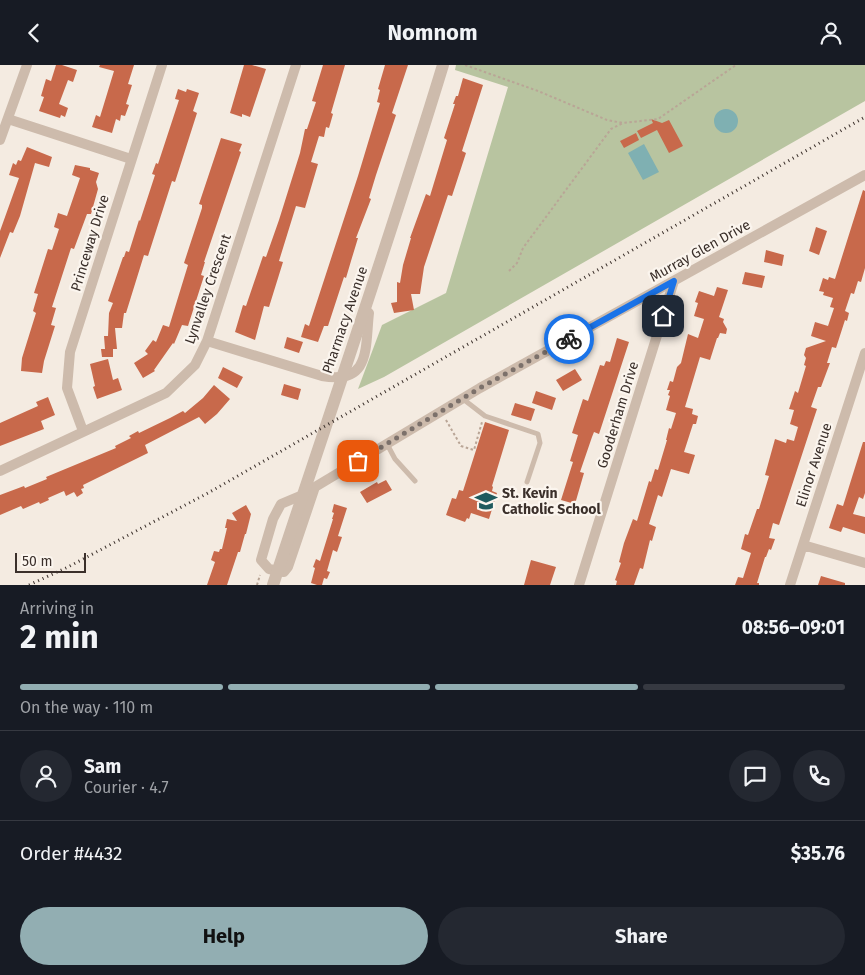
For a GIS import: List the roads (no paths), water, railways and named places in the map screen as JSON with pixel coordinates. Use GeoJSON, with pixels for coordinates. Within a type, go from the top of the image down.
{"type":"FeatureCollection","features":[{"type":"Feature","properties":{"kind":"street"},"geometry":{"type":"LineString","coordinates":[[0,140],[27,65]]}},
{"type":"Feature","properties":{"kind":"street","name":"Princeway Drive"},"geometry":{"type":"LineString","coordinates":[[83,431],[67,388],[70,353],[162,65]]}},
{"type":"Feature","properties":{"kind":"street","name":"Lynvalley Crescent"},"geometry":{"type":"LineString","coordinates":[[0,471],[166,393],[195,365],[207,341],[296,65]]}},
{"type":"Feature","properties":{"kind":"street","name":"Pharmacy Avenue"},"geometry":{"type":"LineString","coordinates":[[273,585],[345,365],[400,206],[443,65]]}},
{"type":"Feature","properties":{"kind":"street"},"geometry":{"type":"LineString","coordinates":[[8,119],[131,159]]}},
{"type":"Feature","properties":{"kind":"street","name":"Murray Glen Drive"},"geometry":{"type":"LineString","coordinates":[[315,487],[288,567],[284,572],[270,569],[261,560],[273,519],[281,504],[300,496],[315,487],[387,444],[463,399],[865,175]]}},
{"type":"Feature","properties":{"kind":"street","name":"Gooderham Drive"},"geometry":{"type":"LineString","coordinates":[[579,585],[674,281]]}},
{"type":"Feature","properties":{"kind":"street"},"geometry":{"type":"LineString","coordinates":[[207,341],[322,377],[337,379],[348,377],[363,362],[367,352],[369,313]]}},
{"type":"Feature","properties":{"kind":"street","name":"Elinor Avenue"},"geometry":{"type":"LineString","coordinates":[[790,585],[865,353]]}},
{"type":"Feature","properties":{"kind":"street"},"geometry":{"type":"LineString","coordinates":[[803,545],[865,563]]}},
{"type":"Feature","properties":{"kind":"lane"},"geometry":{"type":"LineString","coordinates":[[463,399],[484,415],[538,434],[540,443],[527,482]]}},
{"type":"Feature","properties":{"kind":"lane"},"geometry":{"type":"LineString","coordinates":[[387,444],[395,459],[415,481]]}},
{"type":"Feature","properties":{"kind":"water"},"geometry":{"type":"Polygon","coordinates":[[[726,109],[731,110],[737,116],[737,126],[731,132],[726,133],[721,132],[715,126],[714,121],[715,116],[721,110],[726,109]]]}},
{"type":"Feature","properties":{"kind":"water"},"geometry":{"type":"Polygon","coordinates":[[[644,144],[659,172],[643,180],[628,153],[644,144]]]}},
{"type":"Feature","properties":{"kind":"railway"},"geometry":{"type":"LineString","coordinates":[[29,585],[68,567],[208,493],[865,117]]}},
{"type":"Feature","properties":{"kind":"place","name":"St. Kevin Catholic School"},"geometry":{"type":"Point","coordinates":[486,501]}}]}
